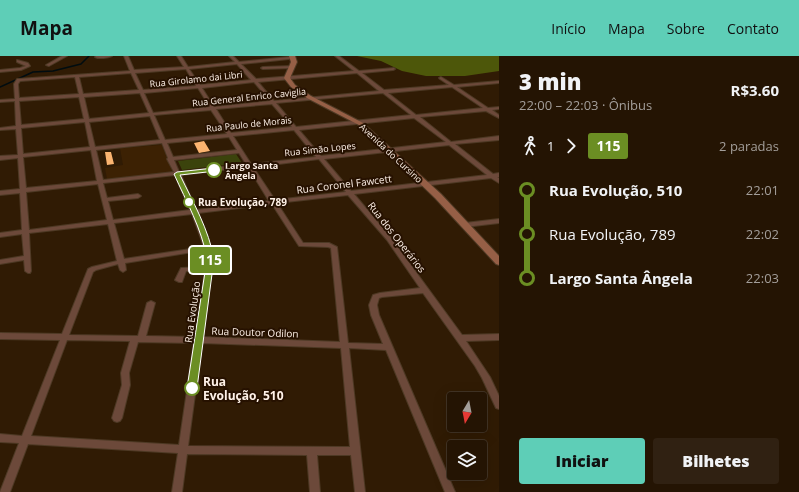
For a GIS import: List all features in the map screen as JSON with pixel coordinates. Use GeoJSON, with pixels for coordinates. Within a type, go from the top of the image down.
{"type":"FeatureCollection","features":[{"type":"Feature","properties":{"kind":"main road"},"geometry":{"type":"LineString","coordinates":[[288,78],[294,60],[290,57]]}},
{"type":"Feature","properties":{"kind":"main road","name":"Avenida do Cursino"},"geometry":{"type":"LineString","coordinates":[[288,78],[293,86],[312,99],[358,121],[424,184],[499,262]]}},
{"type":"Feature","properties":{"kind":"street"},"geometry":{"type":"LineString","coordinates":[[48,65],[65,56]]}},
{"type":"Feature","properties":{"kind":"street"},"geometry":{"type":"LineString","coordinates":[[97,57],[110,56]]}},
{"type":"Feature","properties":{"kind":"street","name":"Rua Evolução"},"geometry":{"type":"LineString","coordinates":[[126,56],[165,142],[170,159],[194,212],[208,248],[210,259],[177,492]]}},
{"type":"Feature","properties":{"kind":"street"},"geometry":{"type":"LineString","coordinates":[[179,56],[301,245],[329,245],[334,247],[360,492]]}},
{"type":"Feature","properties":{"kind":"street","name":"Rua dos Operários"},"geometry":{"type":"LineString","coordinates":[[231,56],[274,103],[389,239],[486,376],[499,406]]}},
{"type":"Feature","properties":{"kind":"street"},"geometry":{"type":"LineString","coordinates":[[337,56],[499,181]]}},
{"type":"Feature","properties":{"kind":"street"},"geometry":{"type":"LineString","coordinates":[[28,271],[24,232],[23,190],[16,84],[18,80],[186,68],[290,57]]}},
{"type":"Feature","properties":{"kind":"street"},"geometry":{"type":"LineString","coordinates":[[0,71],[21,69],[28,65],[20,59]]}},
{"type":"Feature","properties":{"kind":"street"},"geometry":{"type":"LineString","coordinates":[[263,68],[292,67]]}},
{"type":"Feature","properties":{"kind":"street","name":"Rua Girolamo dai Libri"},"geometry":{"type":"LineString","coordinates":[[0,102],[142,92],[393,68]]}},
{"type":"Feature","properties":{"kind":"street"},"geometry":{"type":"LineString","coordinates":[[77,76],[100,182],[123,270]]}},
{"type":"Feature","properties":{"kind":"street"},"geometry":{"type":"LineString","coordinates":[[441,78],[499,116]]}},
{"type":"Feature","properties":{"kind":"street","name":"Rua General Enrico Caviglia"},"geometry":{"type":"LineString","coordinates":[[0,128],[499,82]]}},
{"type":"Feature","properties":{"kind":"street","name":"Rua Paulo de Morais"},"geometry":{"type":"LineString","coordinates":[[0,158],[499,108]]}},
{"type":"Feature","properties":{"kind":"street","name":"Rua Simão Lopes"},"geometry":{"type":"LineString","coordinates":[[0,193],[499,138]]}},
{"type":"Feature","properties":{"kind":"street"},"geometry":{"type":"LineString","coordinates":[[170,159],[241,151]]}},
{"type":"Feature","properties":{"kind":"street","name":"Rua Coronel Fawcett"},"geometry":{"type":"LineString","coordinates":[[0,234],[194,212],[499,174]]}},
{"type":"Feature","properties":{"kind":"street"},"geometry":{"type":"LineString","coordinates":[[105,200],[138,196]]}},
{"type":"Feature","properties":{"kind":"street"},"geometry":{"type":"LineString","coordinates":[[465,225],[499,221]]}},
{"type":"Feature","properties":{"kind":"street"},"geometry":{"type":"LineString","coordinates":[[5,492],[90,271],[121,262],[208,248]]}},
{"type":"Feature","properties":{"kind":"street"},"geometry":{"type":"LineString","coordinates":[[0,262],[27,258]]}},
{"type":"Feature","properties":{"kind":"street"},"geometry":{"type":"LineString","coordinates":[[179,280],[183,269],[209,270]]}},
{"type":"Feature","properties":{"kind":"street"},"geometry":{"type":"LineString","coordinates":[[426,290],[386,293],[376,297],[373,305],[375,316],[450,492]]}},
{"type":"Feature","properties":{"kind":"street"},"geometry":{"type":"LineString","coordinates":[[117,418],[126,385],[125,373],[151,303]]}},
{"type":"Feature","properties":{"kind":"street","name":"Rua Doutor Odilon"},"geometry":{"type":"LineString","coordinates":[[0,336],[199,340],[388,347]]}},
{"type":"Feature","properties":{"kind":"street"},"geometry":{"type":"LineString","coordinates":[[460,338],[499,337]]}},
{"type":"Feature","properties":{"kind":"street"},"geometry":{"type":"LineString","coordinates":[[0,438],[183,450],[356,451]]}},
{"type":"Feature","properties":{"kind":"street"},"geometry":{"type":"LineString","coordinates":[[312,451],[315,492]]}},
{"type":"Feature","properties":{"kind":"shaded area"},"geometry":{"type":"Polygon","coordinates":[[[162,145],[173,173],[107,179],[105,168],[123,165],[120,148],[162,145]]]}},
{"type":"Feature","properties":{"kind":"green space"},"geometry":{"type":"Polygon","coordinates":[[[357,56],[499,56],[499,71],[465,76],[426,76],[402,71],[381,61],[357,56]]]}},
{"type":"Feature","properties":{"kind":"green space","name":"Largo Santa Ângela"},"geometry":{"type":"Polygon","coordinates":[[[236,154],[242,163],[182,170],[178,161],[236,154]]]}},
{"type":"Feature","properties":{"kind":"building"},"geometry":{"type":"Polygon","coordinates":[[[204,141],[210,151],[199,153],[194,143],[204,141]]]}},
{"type":"Feature","properties":{"kind":"building"},"geometry":{"type":"Polygon","coordinates":[[[105,152],[111,152],[114,164],[107,165],[105,152]]]}},
{"type":"Feature","properties":{"kind":"waterway"},"geometry":{"type":"LineString","coordinates":[[0,87],[33,72],[53,71],[81,64],[89,56]]}},
{"type":"Feature","properties":{"kind":"bus line","name":"115"},"geometry":{"type":"LineString","coordinates":[[192,388],[210,259],[208,248],[199,223],[177,174],[214,170]]}},
{"type":"Feature","properties":{"kind":"place","name":"Largo Santa Ângela"},"geometry":{"type":"Point","coordinates":[214,170]}},
{"type":"Feature","properties":{"kind":"place","name":"Rua Evolução, 789"},"geometry":{"type":"Point","coordinates":[189,202]}},
{"type":"Feature","properties":{"kind":"place","name":"Rua Evolução, 510"},"geometry":{"type":"Point","coordinates":[192,388]}}]}
